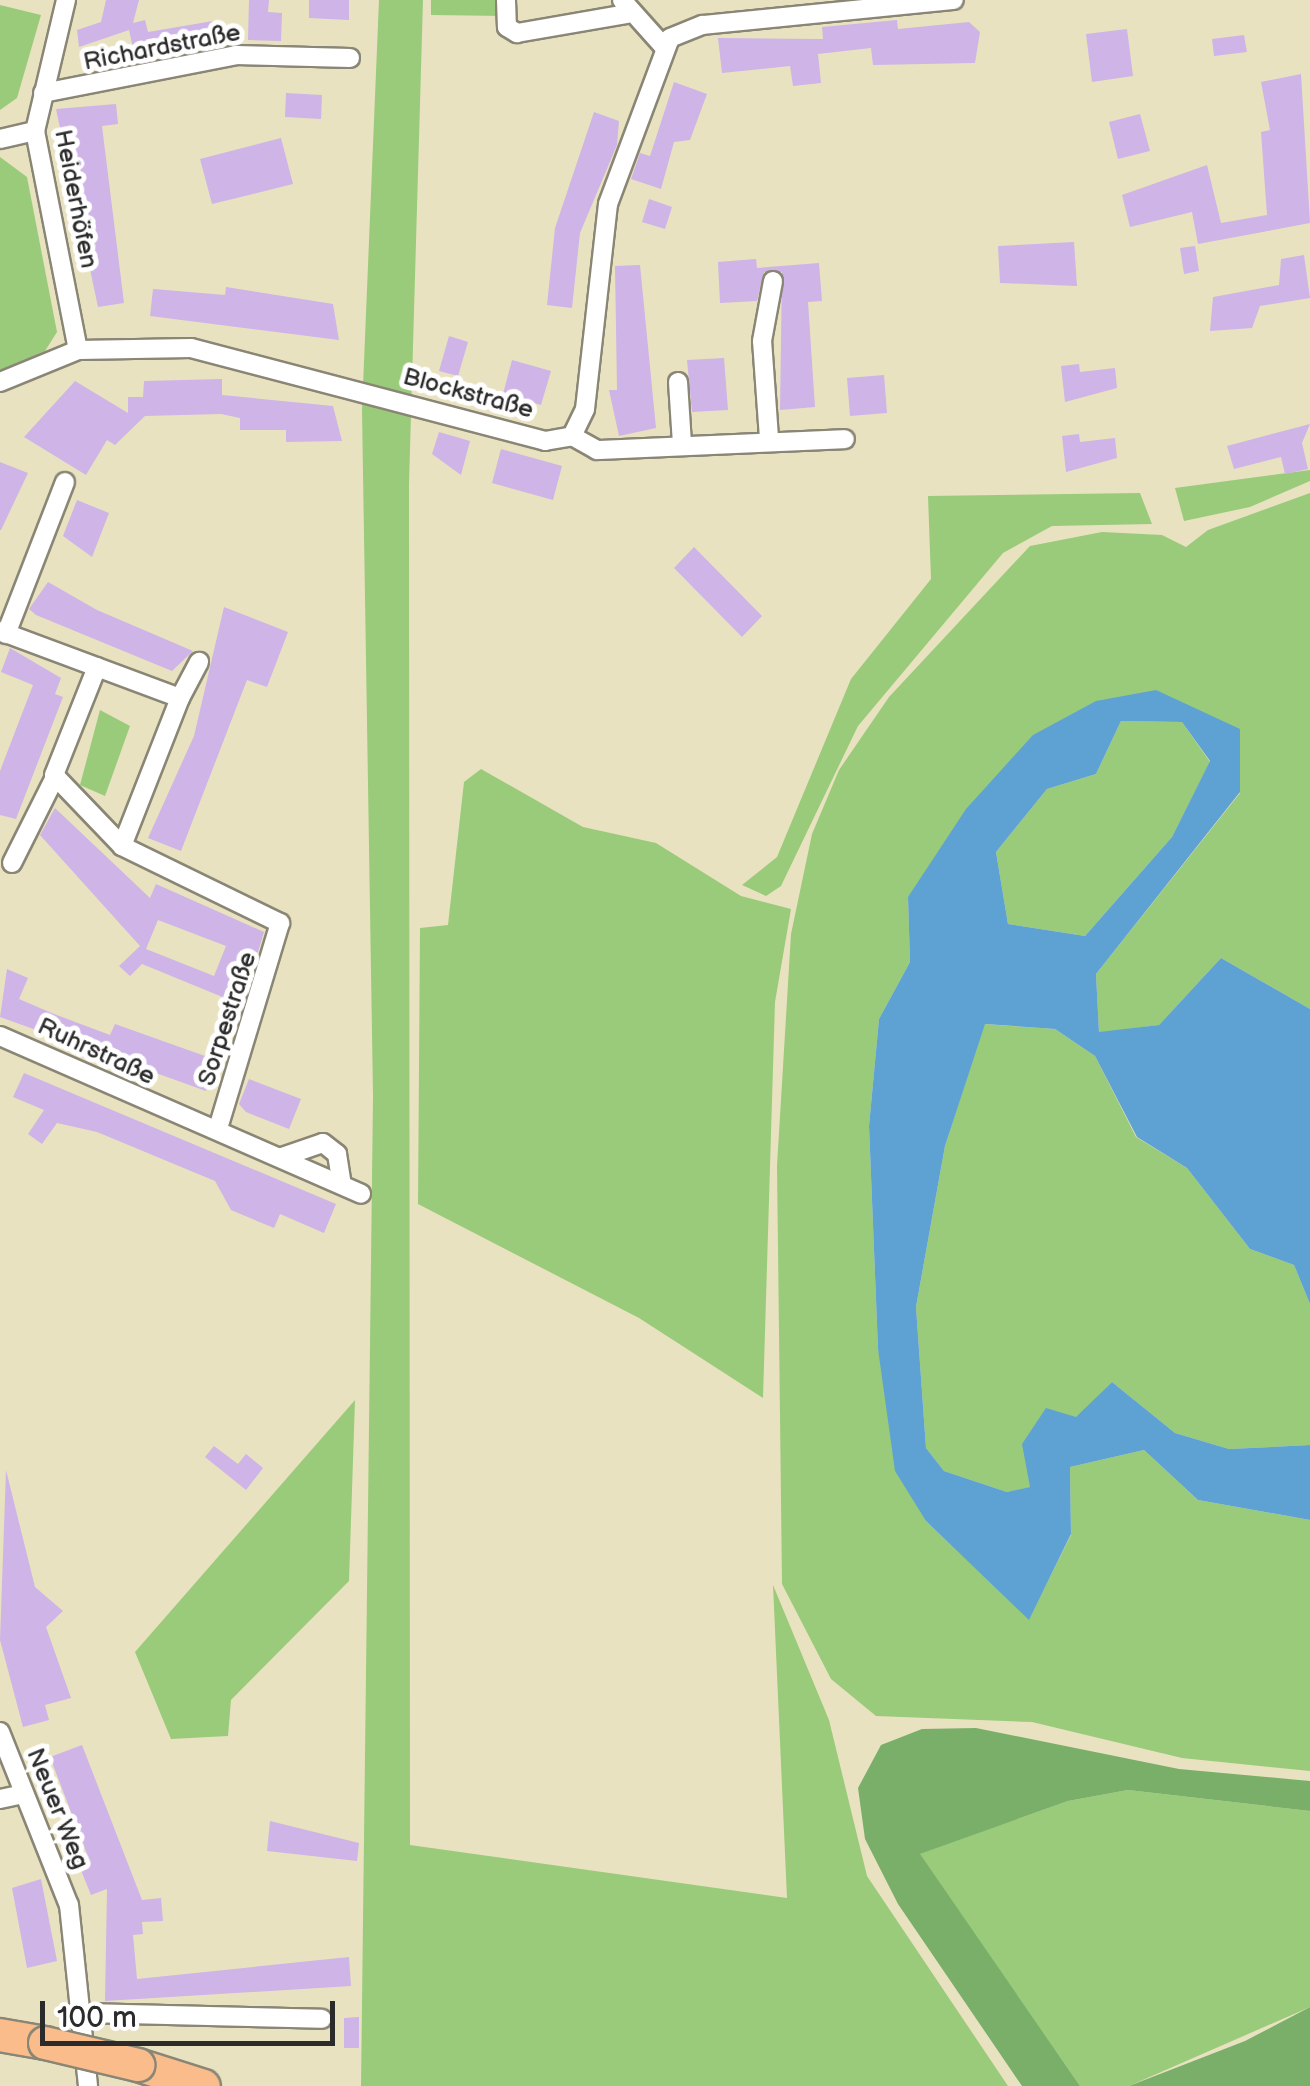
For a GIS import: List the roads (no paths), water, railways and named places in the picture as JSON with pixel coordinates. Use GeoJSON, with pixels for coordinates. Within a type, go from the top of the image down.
{"type":"FeatureCollection","features":[{"type":"Feature","properties":{"kind":"highway"},"geometry":{"type":"LineString","coordinates":[[0,2035],[138,2065],[204,2086]]}},
{"type":"Feature","properties":{"kind":"street","name":"Heiderhöfen"},"geometry":{"type":"LineString","coordinates":[[66,0],[35,131],[78,350]]}},
{"type":"Feature","properties":{"kind":"street"},"geometry":{"type":"LineString","coordinates":[[506,0],[512,33],[625,7],[664,47]]}},
{"type":"Feature","properties":{"kind":"street"},"geometry":{"type":"LineString","coordinates":[[572,436],[585,409],[608,204],[664,47],[688,28],[794,8],[954,0]]}},
{"type":"Feature","properties":{"kind":"street","name":"Richardstraße"},"geometry":{"type":"LineString","coordinates":[[43,93],[236,56],[350,58]]}},
{"type":"Feature","properties":{"kind":"street"},"geometry":{"type":"LineString","coordinates":[[0,139],[35,131]]}},
{"type":"Feature","properties":{"kind":"street"},"geometry":{"type":"LineString","coordinates":[[770,438],[762,341],[773,281]]}},
{"type":"Feature","properties":{"kind":"street","name":"Blockstraße"},"geometry":{"type":"LineString","coordinates":[[0,382],[78,350],[208,350],[545,441],[572,436],[597,450],[770,438],[845,438]]}},
{"type":"Feature","properties":{"kind":"street"},"geometry":{"type":"LineString","coordinates":[[678,382],[682,444]]}},
{"type":"Feature","properties":{"kind":"street"},"geometry":{"type":"LineString","coordinates":[[65,482],[3,633],[180,698]]}},
{"type":"Feature","properties":{"kind":"street"},"geometry":{"type":"LineString","coordinates":[[122,846],[180,698],[199,662]]}},
{"type":"Feature","properties":{"kind":"street"},"geometry":{"type":"LineString","coordinates":[[12,864],[54,779],[97,666]]}},
{"type":"Feature","properties":{"kind":"street","name":"Sorpestraße"},"geometry":{"type":"LineString","coordinates":[[54,779],[122,846],[280,923],[218,1129]]}},
{"type":"Feature","properties":{"kind":"street","name":"Ruhrstraße"},"geometry":{"type":"LineString","coordinates":[[0,1036],[361,1194]]}},
{"type":"Feature","properties":{"kind":"street"},"geometry":{"type":"LineString","coordinates":[[282,1157],[324,1143],[337,1154],[342,1185]]}},
{"type":"Feature","properties":{"kind":"street","name":"Neuer Weg"},"geometry":{"type":"LineString","coordinates":[[0,1732],[69,1905],[84,2013],[88,2086]]}},
{"type":"Feature","properties":{"kind":"street"},"geometry":{"type":"LineString","coordinates":[[0,1799],[22,1794]]}},
{"type":"Feature","properties":{"kind":"street"},"geometry":{"type":"LineString","coordinates":[[84,2013],[322,2019]]}},
{"type":"Feature","properties":{"kind":"water"},"geometry":{"type":"Polygon","coordinates":[[[1156,690],[1240,729],[1240,792],[1096,974],[1099,1032],[1159,1025],[1221,958],[1310,1009],[1310,1304],[1294,1265],[1250,1249],[1187,1168],[1137,1137],[1095,1056],[1055,1029],[985,1024],[945,1146],[916,1307],[926,1448],[944,1471],[1007,1492],[1030,1487],[1022,1444],[1046,1408],[1076,1417],[1112,1382],[1175,1433],[1229,1449],[1310,1445],[1310,1520],[1198,1500],[1144,1450],[1070,1467],[1071,1534],[1029,1620],[926,1521],[895,1471],[878,1349],[869,1126],[879,1019],[910,962],[908,897],[966,809],[1033,735],[1096,701],[1156,690]],[[1121,721],[1096,774],[1047,789],[996,852],[1008,924],[1085,936],[1172,837],[1210,761],[1182,722],[1121,721]]]}}]}
